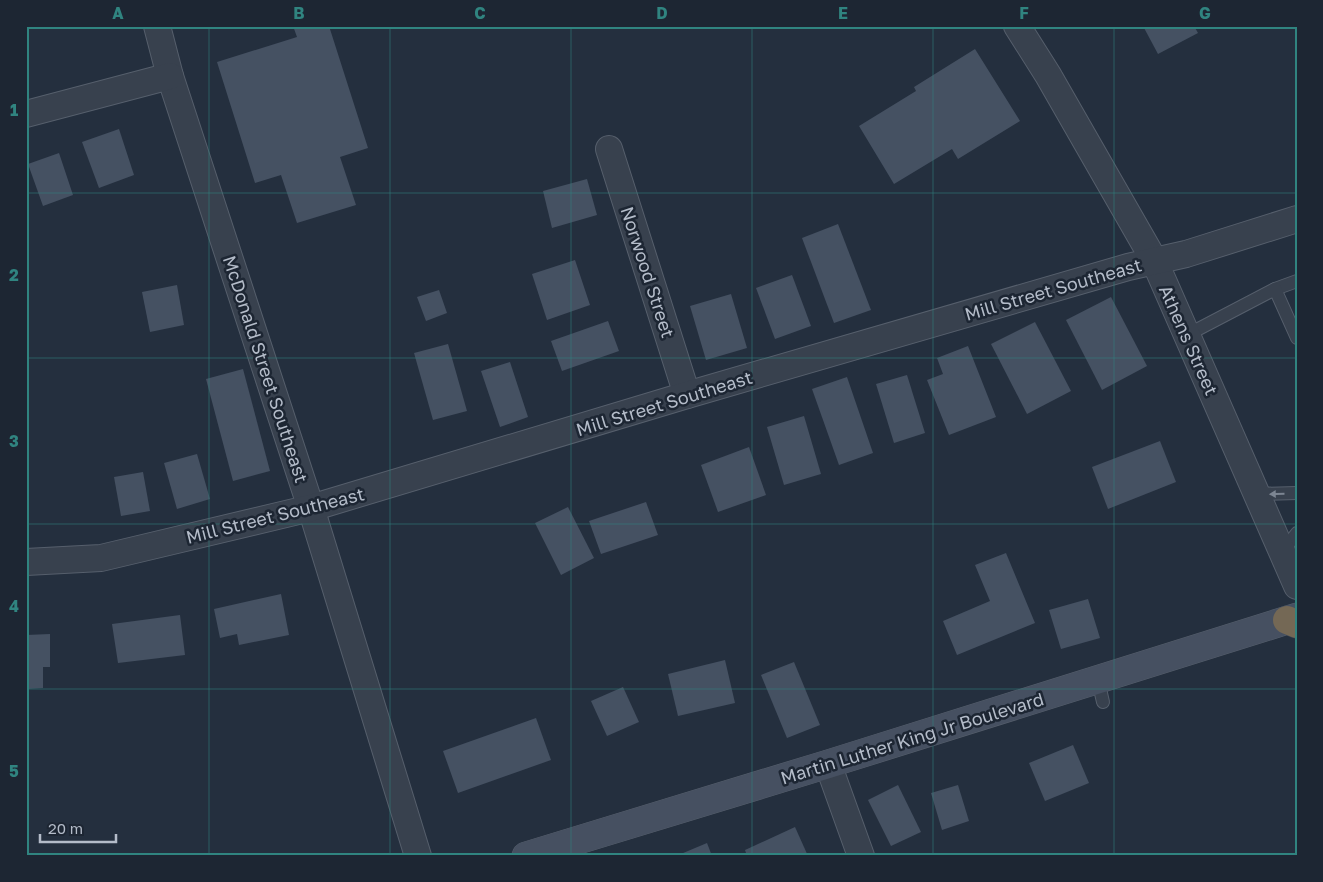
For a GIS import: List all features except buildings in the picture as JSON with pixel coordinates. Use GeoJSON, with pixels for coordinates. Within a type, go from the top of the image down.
{"type":"FeatureCollection","features":[{"type":"Feature","properties":{"kind":"main road","name":"Martin Luther King Jr Boulevard"},"geometry":{"type":"LineString","coordinates":[[526,856],[828,764],[1100,691],[1294,621]]}},
{"type":"Feature","properties":{"kind":"street","name":"McDonald Street Southeast"},"geometry":{"type":"LineString","coordinates":[[157,26],[170,76],[311,508],[418,856]]}},
{"type":"Feature","properties":{"kind":"street","name":"Athens Street"},"geometry":{"type":"LineString","coordinates":[[1017,26],[1048,75],[1154,260],[1257,494],[1289,542],[1297,586]]}},
{"type":"Feature","properties":{"kind":"street"},"geometry":{"type":"LineString","coordinates":[[26,114],[170,76]]}},
{"type":"Feature","properties":{"kind":"street","name":"Norwood Street"},"geometry":{"type":"LineString","coordinates":[[609,149],[687,395]]}},
{"type":"Feature","properties":{"kind":"street","name":"Mill Street Southeast"},"geometry":{"type":"LineString","coordinates":[[26,562],[101,558],[311,508],[687,395],[1154,260],[1186,254],[1297,219]]}},
{"type":"Feature","properties":{"kind":"street"},"geometry":{"type":"LineString","coordinates":[[828,764],[861,856]]}},
{"type":"Feature","properties":{"kind":"lane"},"geometry":{"type":"LineString","coordinates":[[1187,335],[1275,289],[1297,281]]}},
{"type":"Feature","properties":{"kind":"lane"},"geometry":{"type":"LineString","coordinates":[[1275,289],[1297,338]]}},
{"type":"Feature","properties":{"kind":"lane"},"geometry":{"type":"LineString","coordinates":[[1257,494],[1297,494]]}}]}
